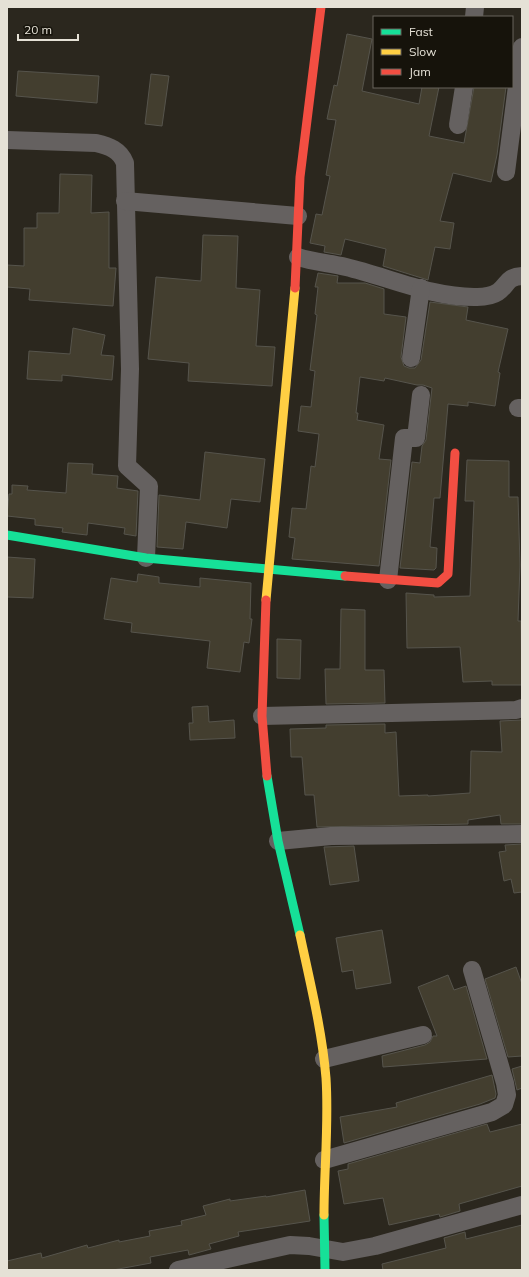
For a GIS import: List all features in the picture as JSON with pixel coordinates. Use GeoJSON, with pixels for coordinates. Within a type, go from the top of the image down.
{"type":"FeatureCollection","features":[{"type":"Feature","properties":{"kind":"street"},"geometry":{"type":"LineString","coordinates":[[321,7],[300,177],[298,257],[294,311],[268,570],[262,716],[265,765],[278,841],[315,1002],[324,1059],[328,1100],[324,1160],[325,1270]]}},
{"type":"Feature","properties":{"kind":"street"},"geometry":{"type":"LineString","coordinates":[[506,172],[522,47]]}},
{"type":"Feature","properties":{"kind":"street"},"geometry":{"type":"LineString","coordinates":[[458,124],[464,88]]}},
{"type":"Feature","properties":{"kind":"street"},"geometry":{"type":"LineString","coordinates":[[7,140],[81,142],[108,146],[118,151],[125,163],[130,369],[128,466],[149,486],[146,558]]}},
{"type":"Feature","properties":{"kind":"street"},"geometry":{"type":"LineString","coordinates":[[125,202],[298,216]]}},
{"type":"Feature","properties":{"kind":"street"},"geometry":{"type":"LineString","coordinates":[[298,257],[313,262],[345,267],[446,294],[476,297],[490,296],[498,293],[508,280],[522,276]]}},
{"type":"Feature","properties":{"kind":"street"},"geometry":{"type":"LineString","coordinates":[[411,358],[422,288]]}},
{"type":"Feature","properties":{"kind":"street"},"geometry":{"type":"LineString","coordinates":[[388,580],[404,438],[416,438],[421,395]]}},
{"type":"Feature","properties":{"kind":"street"},"geometry":{"type":"LineString","coordinates":[[7,535],[146,558],[268,570],[438,583],[448,574],[455,453]]}},
{"type":"Feature","properties":{"kind":"street"},"geometry":{"type":"LineString","coordinates":[[262,716],[516,710],[522,708]]}},
{"type":"Feature","properties":{"kind":"street"},"geometry":{"type":"LineString","coordinates":[[278,841],[331,836],[522,834]]}},
{"type":"Feature","properties":{"kind":"street"},"geometry":{"type":"LineString","coordinates":[[324,1160],[492,1112],[504,1105],[507,1095],[502,1071],[472,970]]}},
{"type":"Feature","properties":{"kind":"street"},"geometry":{"type":"LineString","coordinates":[[324,1059],[423,1035]]}},
{"type":"Feature","properties":{"kind":"street"},"geometry":{"type":"LineString","coordinates":[[178,1270],[290,1245],[309,1246],[325,1250],[350,1252],[522,1205]]}},
{"type":"Feature","properties":{"kind":"building"},"geometry":{"type":"Polygon","coordinates":[[[347,34],[372,39],[362,91],[419,104],[422,88],[439,88],[429,136],[464,143],[474,88],[506,88],[497,155],[491,182],[453,173],[440,221],[454,223],[450,249],[435,247],[428,280],[383,266],[386,249],[345,239],[341,255],[324,252],[325,246],[310,243],[316,214],[322,215],[330,176],[326,175],[336,120],[327,119],[334,85],[337,86],[347,34]]]}},
{"type":"Feature","properties":{"kind":"building"},"geometry":{"type":"Polygon","coordinates":[[[18,71],[99,76],[97,103],[16,96],[18,71]]]}},
{"type":"Feature","properties":{"kind":"building"},"geometry":{"type":"Polygon","coordinates":[[[151,74],[169,76],[162,126],[145,124],[151,74]]]}},
{"type":"Feature","properties":{"kind":"building"},"geometry":{"type":"Polygon","coordinates":[[[60,174],[92,175],[91,213],[109,212],[109,268],[116,268],[113,306],[29,300],[30,289],[7,287],[7,265],[24,266],[24,228],[37,228],[37,213],[59,213],[60,174]]]}},
{"type":"Feature","properties":{"kind":"building"},"geometry":{"type":"Polygon","coordinates":[[[203,235],[238,236],[236,288],[260,290],[256,346],[275,347],[272,386],[188,381],[189,363],[148,359],[156,277],[201,281],[203,235]]]}},
{"type":"Feature","properties":{"kind":"building"},"geometry":{"type":"Polygon","coordinates":[[[318,273],[338,276],[337,283],[365,283],[384,289],[384,314],[406,317],[401,357],[404,366],[409,368],[415,368],[421,360],[430,302],[468,307],[466,320],[508,329],[498,372],[500,373],[495,406],[468,402],[468,406],[448,404],[440,498],[434,498],[430,547],[437,548],[436,568],[434,570],[400,568],[412,462],[420,463],[422,446],[426,440],[432,388],[385,378],[384,381],[360,377],[356,413],[358,413],[357,420],[384,425],[379,459],[391,460],[379,566],[292,559],[295,538],[289,537],[292,508],[306,509],[311,466],[315,467],[319,434],[298,431],[301,406],[311,407],[315,371],[310,370],[317,315],[315,314],[318,287],[315,287],[318,273]]]}},
{"type":"Feature","properties":{"kind":"building"},"geometry":{"type":"Polygon","coordinates":[[[73,328],[105,335],[101,355],[114,356],[112,380],[62,375],[62,381],[27,379],[29,351],[70,354],[73,328]]]}},
{"type":"Feature","properties":{"kind":"building"},"geometry":{"type":"Polygon","coordinates":[[[205,452],[265,459],[260,502],[231,499],[227,528],[186,522],[183,549],[157,547],[159,495],[200,500],[205,452]]]}},
{"type":"Feature","properties":{"kind":"building"},"geometry":{"type":"Polygon","coordinates":[[[467,460],[509,461],[509,497],[518,497],[520,565],[518,621],[521,621],[522,685],[492,685],[492,681],[463,682],[460,647],[407,648],[406,593],[434,595],[434,597],[470,596],[474,501],[465,501],[467,460]]]}},
{"type":"Feature","properties":{"kind":"building"},"geometry":{"type":"Polygon","coordinates":[[[68,463],[93,464],[92,474],[118,476],[117,488],[138,491],[136,536],[124,534],[125,528],[88,523],[87,535],[62,532],[63,528],[35,525],[35,519],[7,516],[9,494],[12,494],[12,485],[28,486],[27,490],[66,493],[68,463]]]}},
{"type":"Feature","properties":{"kind":"building"},"geometry":{"type":"Polygon","coordinates":[[[7,557],[35,559],[33,598],[7,597],[7,557]]]}},
{"type":"Feature","properties":{"kind":"building"},"geometry":{"type":"Polygon","coordinates":[[[138,574],[159,577],[159,583],[200,587],[200,578],[251,583],[250,619],[252,619],[249,643],[244,642],[240,672],[207,668],[210,641],[131,632],[132,623],[104,619],[111,578],[137,582],[138,574]]]}},
{"type":"Feature","properties":{"kind":"building"},"geometry":{"type":"Polygon","coordinates":[[[341,609],[365,610],[365,670],[384,670],[385,703],[326,704],[325,669],[340,669],[341,609]]]}},
{"type":"Feature","properties":{"kind":"building"},"geometry":{"type":"Polygon","coordinates":[[[277,639],[301,640],[300,679],[277,678],[277,639]]]}},
{"type":"Feature","properties":{"kind":"building"},"geometry":{"type":"Polygon","coordinates":[[[208,706],[209,722],[234,720],[235,738],[190,740],[189,723],[193,723],[192,707],[208,706]]]}},
{"type":"Feature","properties":{"kind":"building"},"geometry":{"type":"Polygon","coordinates":[[[522,720],[522,824],[501,824],[500,815],[468,820],[468,824],[317,827],[314,795],[305,795],[302,757],[291,757],[290,729],[326,728],[326,725],[385,724],[385,733],[396,732],[399,796],[428,796],[470,793],[471,751],[502,752],[500,721],[522,720]]]}},
{"type":"Feature","properties":{"kind":"building"},"geometry":{"type":"Polygon","coordinates":[[[522,844],[522,892],[514,893],[511,879],[504,881],[499,852],[506,851],[505,845],[522,844]]]}},
{"type":"Feature","properties":{"kind":"building"},"geometry":{"type":"Polygon","coordinates":[[[354,846],[359,881],[330,885],[324,847],[354,846]]]}},
{"type":"Feature","properties":{"kind":"building"},"geometry":{"type":"Polygon","coordinates":[[[382,930],[391,983],[356,989],[353,970],[342,972],[336,938],[382,930]]]}},
{"type":"Feature","properties":{"kind":"building"},"geometry":{"type":"Polygon","coordinates":[[[516,967],[522,984],[522,1056],[508,1057],[485,979],[516,967]]]}},
{"type":"Feature","properties":{"kind":"building"},"geometry":{"type":"Polygon","coordinates":[[[448,975],[454,990],[466,986],[487,1059],[383,1067],[382,1056],[425,1045],[430,1042],[433,1036],[437,1036],[418,987],[448,975]]]}},
{"type":"Feature","properties":{"kind":"building"},"geometry":{"type":"Polygon","coordinates":[[[522,1066],[522,1088],[517,1090],[512,1069],[522,1066]]]}},
{"type":"Feature","properties":{"kind":"building"},"geometry":{"type":"Polygon","coordinates":[[[492,1075],[496,1094],[495,1098],[480,1104],[344,1143],[340,1117],[397,1107],[396,1103],[492,1075]]]}},
{"type":"Feature","properties":{"kind":"building"},"geometry":{"type":"Polygon","coordinates":[[[487,1124],[490,1132],[522,1124],[522,1186],[459,1204],[460,1211],[440,1217],[439,1214],[389,1225],[383,1198],[344,1204],[338,1171],[348,1169],[348,1164],[487,1124]]]}},
{"type":"Feature","properties":{"kind":"building"},"geometry":{"type":"Polygon","coordinates":[[[305,1190],[310,1221],[238,1232],[239,1236],[209,1244],[211,1249],[189,1255],[188,1250],[150,1257],[151,1263],[113,1270],[7,1270],[7,1261],[41,1253],[42,1258],[87,1245],[88,1248],[119,1240],[119,1242],[150,1236],[149,1231],[182,1225],[181,1221],[206,1215],[203,1206],[230,1199],[230,1201],[266,1197],[305,1190]]]}},
{"type":"Feature","properties":{"kind":"building"},"geometry":{"type":"Polygon","coordinates":[[[522,1225],[522,1270],[383,1270],[382,1264],[446,1248],[444,1238],[465,1232],[466,1239],[522,1225]]]}},
{"type":"Feature","properties":{"kind":"traffic: fast"},"geometry":{"type":"LineString","coordinates":[[7,535],[146,558],[345,576]]}},
{"type":"Feature","properties":{"kind":"traffic: fast"},"geometry":{"type":"LineString","coordinates":[[267,776],[278,841],[300,935]]}},
{"type":"Feature","properties":{"kind":"traffic: fast"},"geometry":{"type":"LineString","coordinates":[[324,1215],[325,1270]]}},
{"type":"Feature","properties":{"kind":"traffic: slow"},"geometry":{"type":"LineString","coordinates":[[266,600],[295,288]]}},
{"type":"Feature","properties":{"kind":"traffic: slow"},"geometry":{"type":"LineString","coordinates":[[300,935],[319,1024],[326,1078],[327,1112],[324,1215]]}},
{"type":"Feature","properties":{"kind":"traffic: jam"},"geometry":{"type":"LineString","coordinates":[[295,288],[300,177],[321,7]]}},
{"type":"Feature","properties":{"kind":"traffic: jam"},"geometry":{"type":"LineString","coordinates":[[345,576],[438,583],[448,574],[455,453]]}},
{"type":"Feature","properties":{"kind":"traffic: jam"},"geometry":{"type":"LineString","coordinates":[[266,600],[262,716],[267,776]]}}]}
